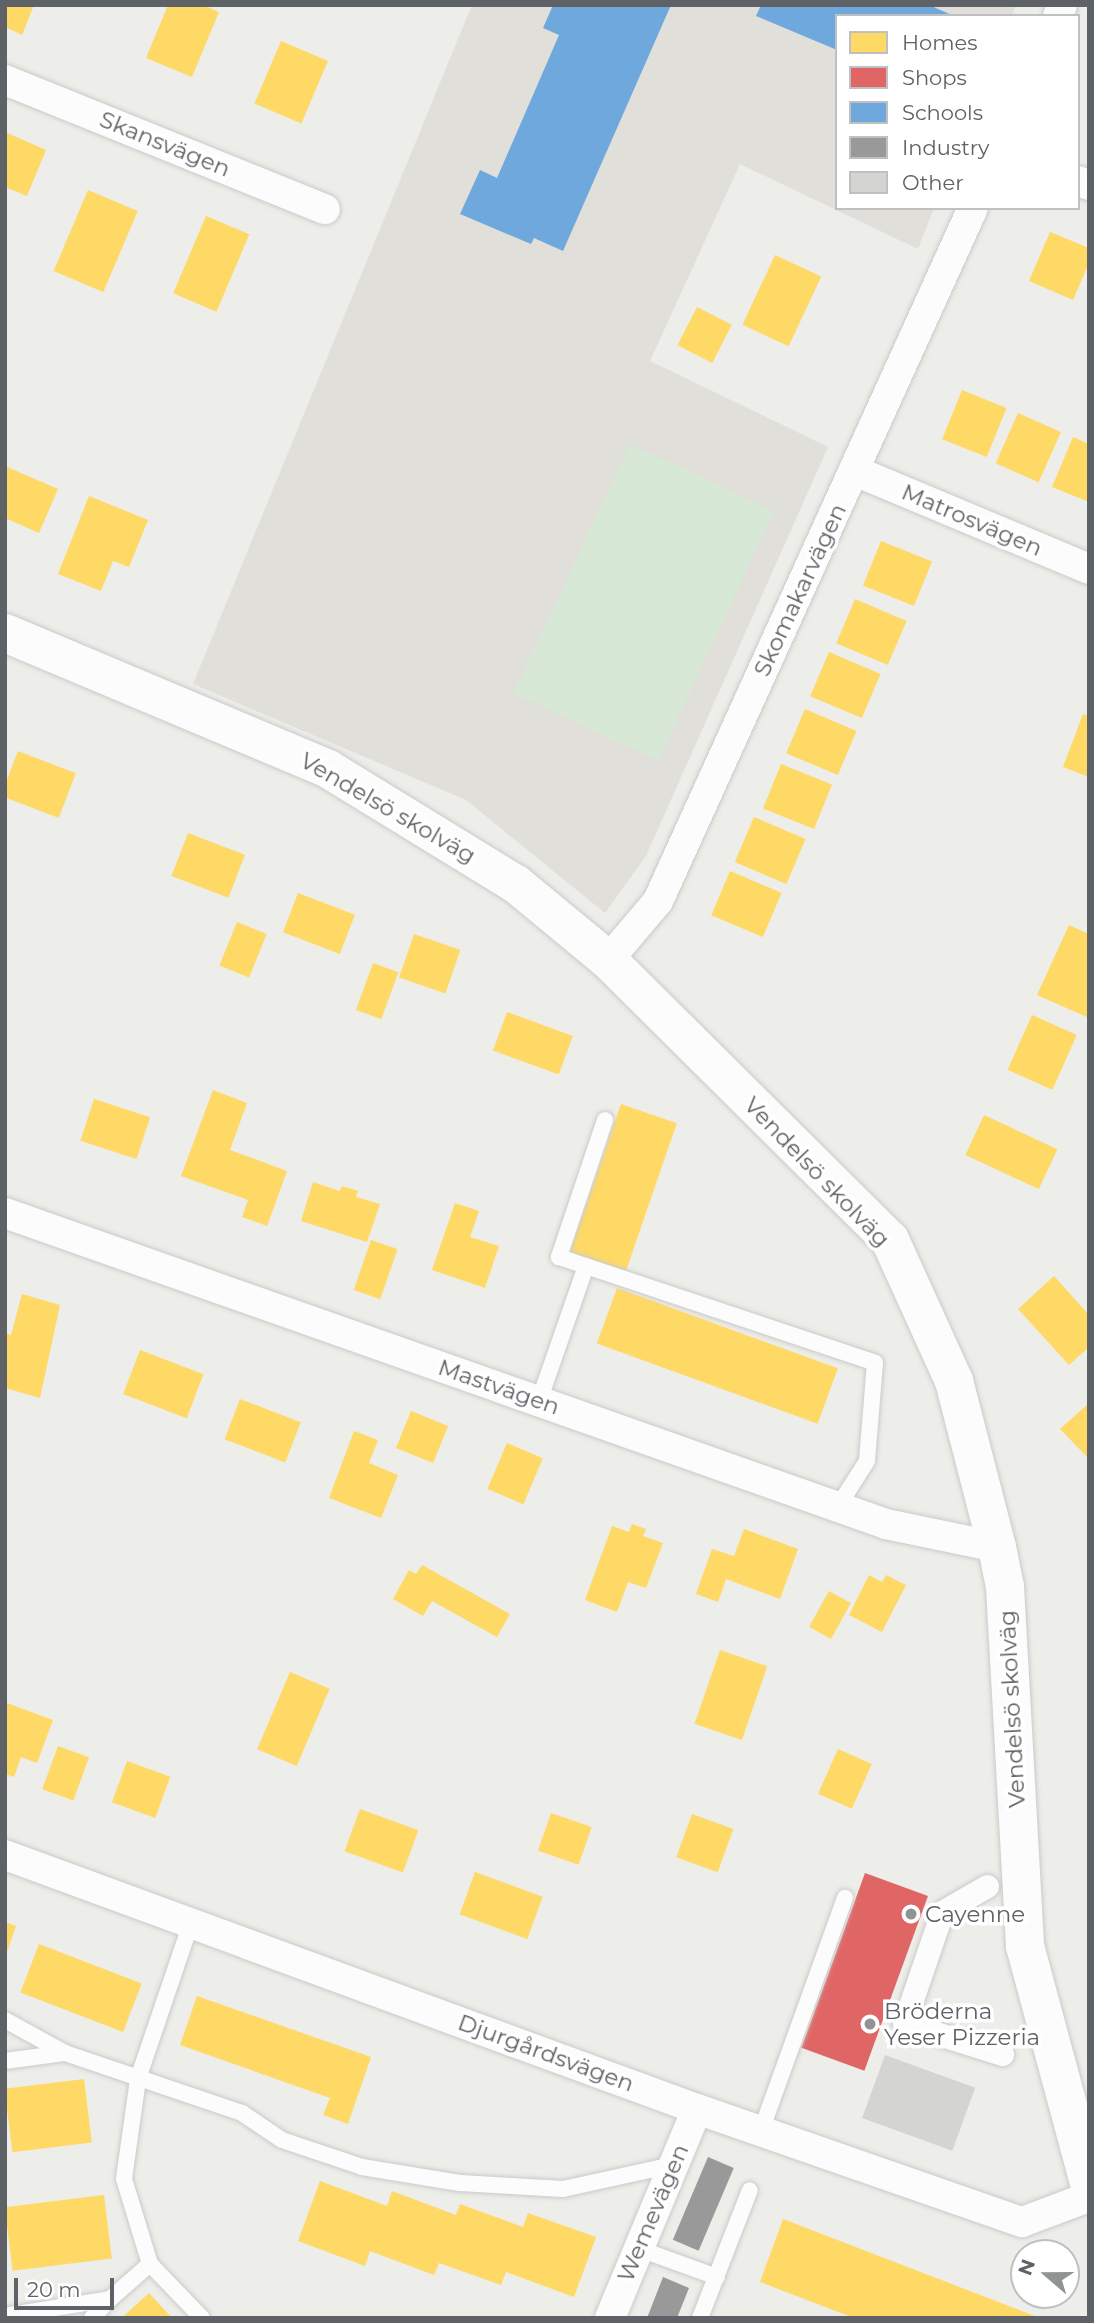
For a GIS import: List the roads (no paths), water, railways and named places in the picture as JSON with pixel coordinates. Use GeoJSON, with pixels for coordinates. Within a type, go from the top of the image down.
{"type":"FeatureCollection","features":[{"type":"Feature","properties":{"kind":"street","name":"Skansvägen"},"geometry":{"type":"LineString","coordinates":[[5,80],[325,209]]}},
{"type":"Feature","properties":{"kind":"street","name":"Skomakarvägen"},"geometry":{"type":"LineString","coordinates":[[608,960],[658,901],[972,210]]}},
{"type":"Feature","properties":{"kind":"street","name":"Matrosvägen"},"geometry":{"type":"LineString","coordinates":[[855,471],[1089,569]]}},
{"type":"Feature","properties":{"kind":"street","name":"Vendelsö skolväg"},"geometry":{"type":"LineString","coordinates":[[5,633],[328,769],[516,884],[608,960],[890,1240],[954,1381],[997,1547],[1005,1587],[1025,1946],[1089,2184]]}},
{"type":"Feature","properties":{"kind":"street","name":"Mastvägen"},"geometry":{"type":"LineString","coordinates":[[5,1213],[839,1505],[886,1524],[997,1547]]}},
{"type":"Feature","properties":{"kind":"street","name":"Djurgårdsvägen"},"geometry":{"type":"LineString","coordinates":[[5,1855],[697,2109],[1022,2222],[1089,2197]]}},
{"type":"Feature","properties":{"kind":"street"},"geometry":{"type":"LineString","coordinates":[[987,1886],[942,1912],[904,2023],[1002,2054]]}},
{"type":"Feature","properties":{"kind":"street","name":"Wemevägen"},"geometry":{"type":"LineString","coordinates":[[610,2318],[636,2248],[697,2109]]}},
{"type":"Feature","properties":{"kind":"lane"},"geometry":{"type":"LineString","coordinates":[[605,1121],[559,1257],[875,1363],[867,1461],[839,1505]]}},
{"type":"Feature","properties":{"kind":"lane"},"geometry":{"type":"LineString","coordinates":[[539,1401],[586,1266]]}},
{"type":"Feature","properties":{"kind":"lane"},"geometry":{"type":"LineString","coordinates":[[761,2131],[845,1898]]}},
{"type":"Feature","properties":{"kind":"lane"},"geometry":{"type":"LineString","coordinates":[[191,1923],[138,2079],[124,2179],[150,2264],[202,2318]]}},
{"type":"Feature","properties":{"kind":"lane"},"geometry":{"type":"LineString","coordinates":[[5,2020],[65,2053],[242,2113],[282,2140],[362,2167],[448,2181],[563,2189],[672,2165]]}},
{"type":"Feature","properties":{"kind":"lane"},"geometry":{"type":"LineString","coordinates":[[5,2061],[65,2053]]}},
{"type":"Feature","properties":{"kind":"lane"},"geometry":{"type":"LineString","coordinates":[[700,2318],[750,2190]]}},
{"type":"Feature","properties":{"kind":"lane"},"geometry":{"type":"LineString","coordinates":[[636,2248],[717,2277]]}},
{"type":"Feature","properties":{"kind":"lane"},"geometry":{"type":"LineString","coordinates":[[92,2318],[150,2264]]}},
{"type":"Feature","properties":{"kind":"lane"},"geometry":{"type":"LineString","coordinates":[[5,2316],[110,2299]]}},
{"type":"Feature","properties":{"kind":"place","name":"Cayenne"},"geometry":{"type":"Point","coordinates":[911,1914]}},
{"type":"Feature","properties":{"kind":"place","name":"Bröderna Yeser Pizzeria"},"geometry":{"type":"Point","coordinates":[870,2024]}}]}
